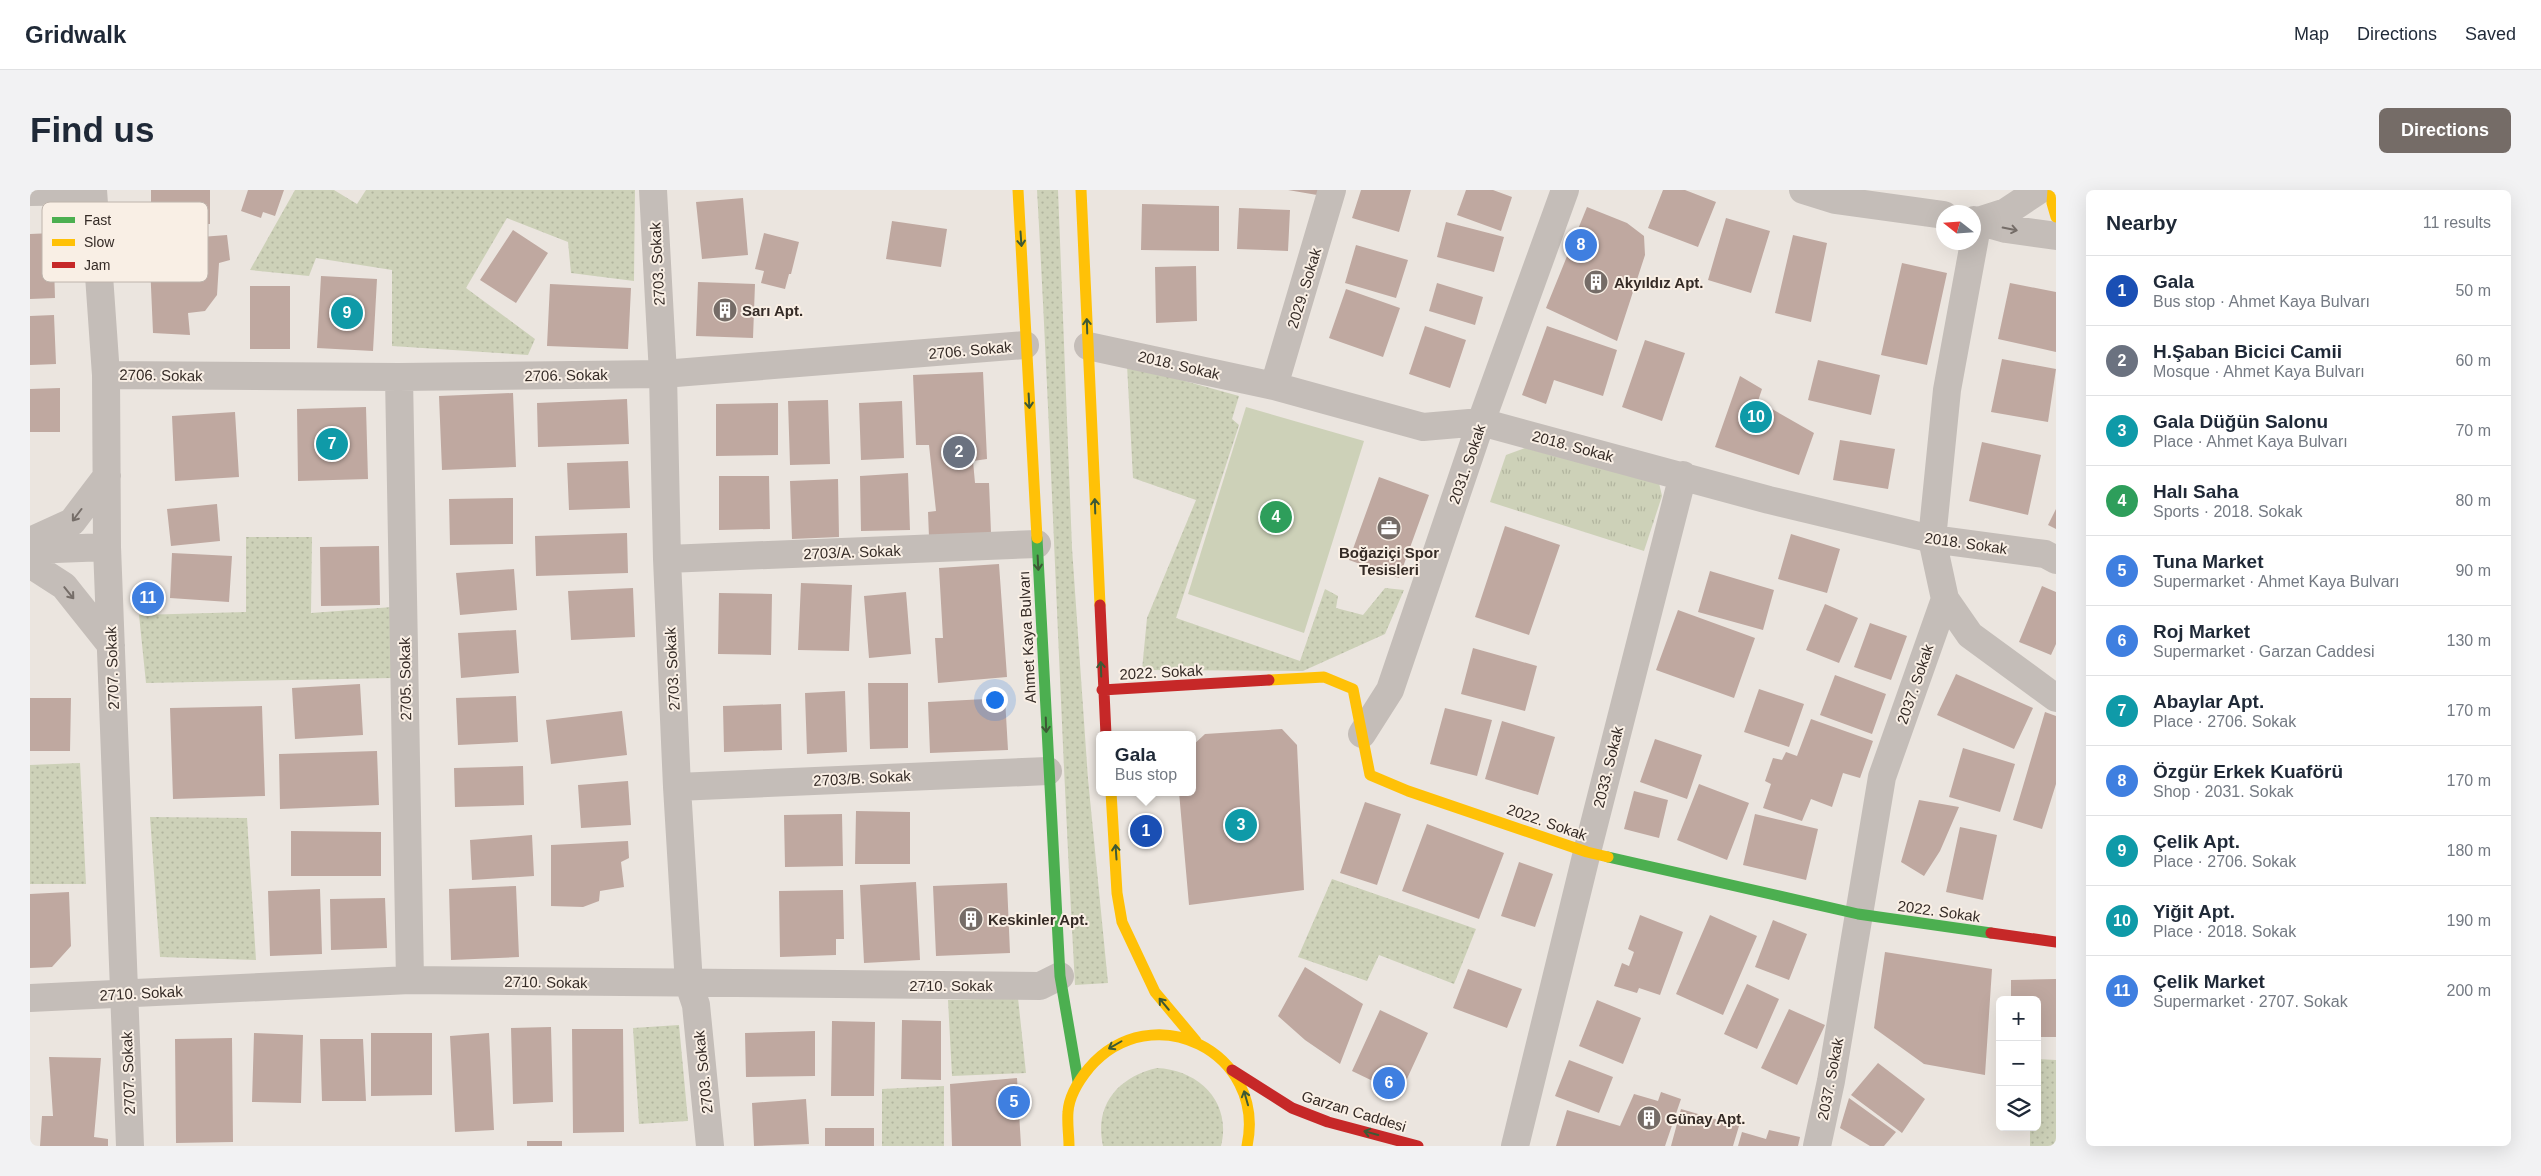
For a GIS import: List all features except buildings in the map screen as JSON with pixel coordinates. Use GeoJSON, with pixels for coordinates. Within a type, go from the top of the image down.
{"type":"FeatureCollection","features":[{"type":"Feature","properties":{"kind":"main road","name":"Ahmet Kaya Bulvarı"},"geometry":{"type":"LineString","coordinates":[[1018,190],[1060,976],[1078,1081]]}},
{"type":"Feature","properties":{"kind":"main road"},"geometry":{"type":"LineString","coordinates":[[1081,190],[1102,690],[1106,731]]}},
{"type":"Feature","properties":{"kind":"main road"},"geometry":{"type":"LineString","coordinates":[[2053,190],[2052,203],[2056,218]]}},
{"type":"Feature","properties":{"kind":"main road","name":"2022. Sokak"},"geometry":{"type":"LineString","coordinates":[[1102,690],[1324,677],[1353,689],[1370,775],[1408,791],[1587,852],[1858,914],[2056,942]]}},
{"type":"Feature","properties":{"kind":"main road"},"geometry":{"type":"LineString","coordinates":[[1111,796],[1117,894],[1122,922],[1155,992],[1196,1041]]}},
{"type":"Feature","properties":{"kind":"main road"},"geometry":{"type":"LineString","coordinates":[[1069,1146],[1066,1132],[1068,1106],[1078,1081],[1095,1058],[1118,1042],[1146,1034],[1174,1034],[1196,1041],[1216,1053],[1232,1070],[1244,1090],[1250,1113],[1247,1146]]}},
{"type":"Feature","properties":{"kind":"main road","name":"Garzan Caddesi"},"geometry":{"type":"LineString","coordinates":[[1232,1070],[1292,1108],[1328,1122],[1418,1146]]}},
{"type":"Feature","properties":{"kind":"street"},"geometry":{"type":"LineString","coordinates":[[30,192],[93,190]]}},
{"type":"Feature","properties":{"kind":"street","name":"2703. Sokak"},"geometry":{"type":"LineString","coordinates":[[653,190],[664,374],[667,559],[677,787],[689,984],[696,1005],[710,1146]]}},
{"type":"Feature","properties":{"kind":"street","name":"2029. Sokak"},"geometry":{"type":"LineString","coordinates":[[1274,386],[1332,190]]}},
{"type":"Feature","properties":{"kind":"street","name":"2031. Sokak"},"geometry":{"type":"LineString","coordinates":[[1362,734],[1390,690],[1481,422],[1566,190]]}},
{"type":"Feature","properties":{"kind":"street"},"geometry":{"type":"LineString","coordinates":[[1803,190],[1835,200],[1870,197],[1936,213]]}},
{"type":"Feature","properties":{"kind":"street"},"geometry":{"type":"LineString","coordinates":[[1981,219],[2006,212],[2039,190]]}},
{"type":"Feature","properties":{"kind":"street"},"geometry":{"type":"LineString","coordinates":[[1981,222],[2006,229],[2056,236]]}},
{"type":"Feature","properties":{"kind":"street"},"geometry":{"type":"LineString","coordinates":[[1971,250],[1947,390],[1932,539],[1945,599],[1970,635],[2056,698]]}},
{"type":"Feature","properties":{"kind":"street","name":"2707. Sokak"},"geometry":{"type":"LineString","coordinates":[[99,282],[106,375],[107,547],[126,994],[130,1146]]}},
{"type":"Feature","properties":{"kind":"street","name":"2706. Sokak"},"geometry":{"type":"LineString","coordinates":[[106,375],[399,377],[664,374],[1025,345]]}},
{"type":"Feature","properties":{"kind":"street","name":"2018. Sokak"},"geometry":{"type":"LineString","coordinates":[[1088,346],[1274,386],[1423,427],[1481,422],[1769,500],[1932,539],[2045,554],[2056,560]]}},
{"type":"Feature","properties":{"kind":"street","name":"2705. Sokak"},"geometry":{"type":"LineString","coordinates":[[399,377],[410,980]]}},
{"type":"Feature","properties":{"kind":"street"},"geometry":{"type":"LineString","coordinates":[[30,541],[72,522],[107,476]]}},
{"type":"Feature","properties":{"kind":"street","name":"2033. Sokak"},"geometry":{"type":"LineString","coordinates":[[1514,1146],[1683,476]]}},
{"type":"Feature","properties":{"kind":"street","name":"2703/A. Sokak"},"geometry":{"type":"LineString","coordinates":[[667,559],[1037,544]]}},
{"type":"Feature","properties":{"kind":"street"},"geometry":{"type":"LineString","coordinates":[[30,550],[107,547]]}},
{"type":"Feature","properties":{"kind":"street"},"geometry":{"type":"LineString","coordinates":[[30,564],[64,586],[111,645]]}},
{"type":"Feature","properties":{"kind":"street","name":"2037. Sokak"},"geometry":{"type":"LineString","coordinates":[[1817,1146],[1831,1081],[1882,776],[1945,599]]}},
{"type":"Feature","properties":{"kind":"street","name":"2703/B. Sokak"},"geometry":{"type":"LineString","coordinates":[[677,787],[1048,771]]}},
{"type":"Feature","properties":{"kind":"street","name":"2710. Sokak"},"geometry":{"type":"LineString","coordinates":[[30,998],[410,980],[1040,986],[1060,976]]}},
{"type":"Feature","properties":{"kind":"green space"},"geometry":{"type":"Polygon","coordinates":[[[295,190],[334,190],[357,204],[366,190],[635,190],[634,281],[571,273],[568,242],[507,218],[466,288],[535,339],[528,355],[392,346],[392,270],[316,258],[309,276],[250,270],[295,190]]]}},
{"type":"Feature","properties":{"kind":"green space"},"geometry":{"type":"Polygon","coordinates":[[[1037,190],[1058,190],[1072,548],[1088,779],[1108,983],[1075,985],[1037,190]]]}},
{"type":"Feature","properties":{"kind":"green space"},"geometry":{"type":"Polygon","coordinates":[[[1127,365],[1239,396],[1232,419],[1239,425],[1176,618],[1300,661],[1325,589],[1338,596],[1336,608],[1363,615],[1385,588],[1404,590],[1385,634],[1303,671],[1142,670],[1147,618],[1196,500],[1133,478],[1127,365]]]}},
{"type":"Feature","properties":{"kind":"green space"},"geometry":{"type":"Polygon","coordinates":[[[1246,407],[1364,441],[1304,633],[1188,594],[1246,407]]]}},
{"type":"Feature","properties":{"kind":"green space"},"geometry":{"type":"Polygon","coordinates":[[[1525,448],[1659,483],[1662,496],[1644,551],[1490,502],[1506,455],[1525,448]]]}},
{"type":"Feature","properties":{"kind":"green space"},"geometry":{"type":"Polygon","coordinates":[[[246,537],[312,537],[311,613],[393,607],[393,678],[146,683],[139,615],[246,612],[246,537]]]}},
{"type":"Feature","properties":{"kind":"green space"},"geometry":{"type":"Polygon","coordinates":[[[80,763],[86,884],[30,884],[30,765],[80,763]]]}},
{"type":"Feature","properties":{"kind":"green space"},"geometry":{"type":"Polygon","coordinates":[[[150,817],[247,818],[256,960],[160,957],[150,817]]]}},
{"type":"Feature","properties":{"kind":"green space"},"geometry":{"type":"Polygon","coordinates":[[[1332,879],[1476,929],[1454,984],[1379,955],[1367,981],[1298,957],[1332,879]]]}},
{"type":"Feature","properties":{"kind":"green space"},"geometry":{"type":"Polygon","coordinates":[[[1018,998],[1026,1073],[952,1076],[948,1000],[1018,998]]]}},
{"type":"Feature","properties":{"kind":"green space"},"geometry":{"type":"Polygon","coordinates":[[[679,1025],[688,1121],[639,1124],[633,1028],[679,1025]]]}},
{"type":"Feature","properties":{"kind":"green space"},"geometry":{"type":"Polygon","coordinates":[[[2041,1059],[2056,1060],[2056,1146],[2030,1146],[2030,1131],[2041,1131],[2041,1059]]]}},
{"type":"Feature","properties":{"kind":"green space"},"geometry":{"type":"Polygon","coordinates":[[[1157,1068],[1172,1070],[1186,1075],[1199,1082],[1209,1091],[1217,1103],[1222,1116],[1221,1146],[1103,1146],[1102,1118],[1112,1095],[1131,1078],[1157,1068]]]}},
{"type":"Feature","properties":{"kind":"green space"},"geometry":{"type":"Polygon","coordinates":[[[944,1086],[944,1146],[882,1146],[882,1089],[944,1086]]]}},
{"type":"Feature","properties":{"kind":"traffic: fast"},"geometry":{"type":"LineString","coordinates":[[1037,538],[1060,976],[1078,1081]]}},
{"type":"Feature","properties":{"kind":"traffic: fast"},"geometry":{"type":"LineString","coordinates":[[1608,857],[1858,914],[1991,933]]}},
{"type":"Feature","properties":{"kind":"traffic: slow"},"geometry":{"type":"LineString","coordinates":[[1018,190],[1037,538]]}},
{"type":"Feature","properties":{"kind":"traffic: slow"},"geometry":{"type":"LineString","coordinates":[[1081,190],[1100,605]]}},
{"type":"Feature","properties":{"kind":"traffic: slow"},"geometry":{"type":"LineString","coordinates":[[2053,190],[2052,203],[2056,217]]}},
{"type":"Feature","properties":{"kind":"traffic: slow"},"geometry":{"type":"LineString","coordinates":[[1269,680],[1324,677],[1353,689],[1370,775],[1408,791],[1587,852],[1608,857]]}},
{"type":"Feature","properties":{"kind":"traffic: slow"},"geometry":{"type":"LineString","coordinates":[[1111,796],[1117,893],[1122,922],[1155,992],[1196,1041]]}},
{"type":"Feature","properties":{"kind":"traffic: slow"},"geometry":{"type":"LineString","coordinates":[[1069,1146],[1068,1120],[1070,1100],[1082,1077],[1089,1068],[1115,1047],[1143,1036],[1172,1036],[1199,1044],[1222,1061],[1240,1084],[1249,1113],[1247,1146]]}},
{"type":"Feature","properties":{"kind":"traffic: jam"},"geometry":{"type":"LineString","coordinates":[[1100,605],[1106,731]]}},
{"type":"Feature","properties":{"kind":"traffic: jam"},"geometry":{"type":"LineString","coordinates":[[1102,690],[1269,680]]}},
{"type":"Feature","properties":{"kind":"traffic: jam"},"geometry":{"type":"LineString","coordinates":[[1991,933],[2056,942]]}},
{"type":"Feature","properties":{"kind":"traffic: jam"},"geometry":{"type":"LineString","coordinates":[[1232,1070],[1292,1108],[1328,1122],[1418,1146]]}},
{"type":"Feature","properties":{"kind":"place","name":"Özgür Erkek Kuaförü"},"geometry":{"type":"Point","coordinates":[1581,245]}},
{"type":"Feature","properties":{"kind":"place","name":"Akyıldız Apt."},"geometry":{"type":"Point","coordinates":[1596,282]}},
{"type":"Feature","properties":{"kind":"place","name":"Sarı Apt."},"geometry":{"type":"Point","coordinates":[725,310]}},
{"type":"Feature","properties":{"kind":"place","name":"Çelik Apt."},"geometry":{"type":"Point","coordinates":[347,313]}},
{"type":"Feature","properties":{"kind":"place","name":"Yiğit Apt."},"geometry":{"type":"Point","coordinates":[1756,417]}},
{"type":"Feature","properties":{"kind":"place","name":"Abaylar Apt."},"geometry":{"type":"Point","coordinates":[332,444]}},
{"type":"Feature","properties":{"kind":"place","name":"H.Şaban Bicici Camii"},"geometry":{"type":"Point","coordinates":[959,452]}},
{"type":"Feature","properties":{"kind":"place","name":"Halı Saha"},"geometry":{"type":"Point","coordinates":[1276,517]}},
{"type":"Feature","properties":{"kind":"place","name":"Boğaziçi Spor Tesisleri"},"geometry":{"type":"Point","coordinates":[1389,528]}},
{"type":"Feature","properties":{"kind":"place","name":"Çelik Market"},"geometry":{"type":"Point","coordinates":[148,598]}},
{"type":"Feature","properties":{"kind":"place","name":"Gala Düğün Salonu"},"geometry":{"type":"Point","coordinates":[1241,825]}},
{"type":"Feature","properties":{"kind":"place","name":"Gala"},"geometry":{"type":"Point","coordinates":[1146,831]}},
{"type":"Feature","properties":{"kind":"place","name":"Keskinler Apt."},"geometry":{"type":"Point","coordinates":[971,919]}},
{"type":"Feature","properties":{"kind":"place","name":"Roj Market"},"geometry":{"type":"Point","coordinates":[1389,1083]}},
{"type":"Feature","properties":{"kind":"place","name":"Tuna Market"},"geometry":{"type":"Point","coordinates":[1014,1102]}},
{"type":"Feature","properties":{"kind":"place","name":"Günay Apt."},"geometry":{"type":"Point","coordinates":[1649,1118]}}]}
